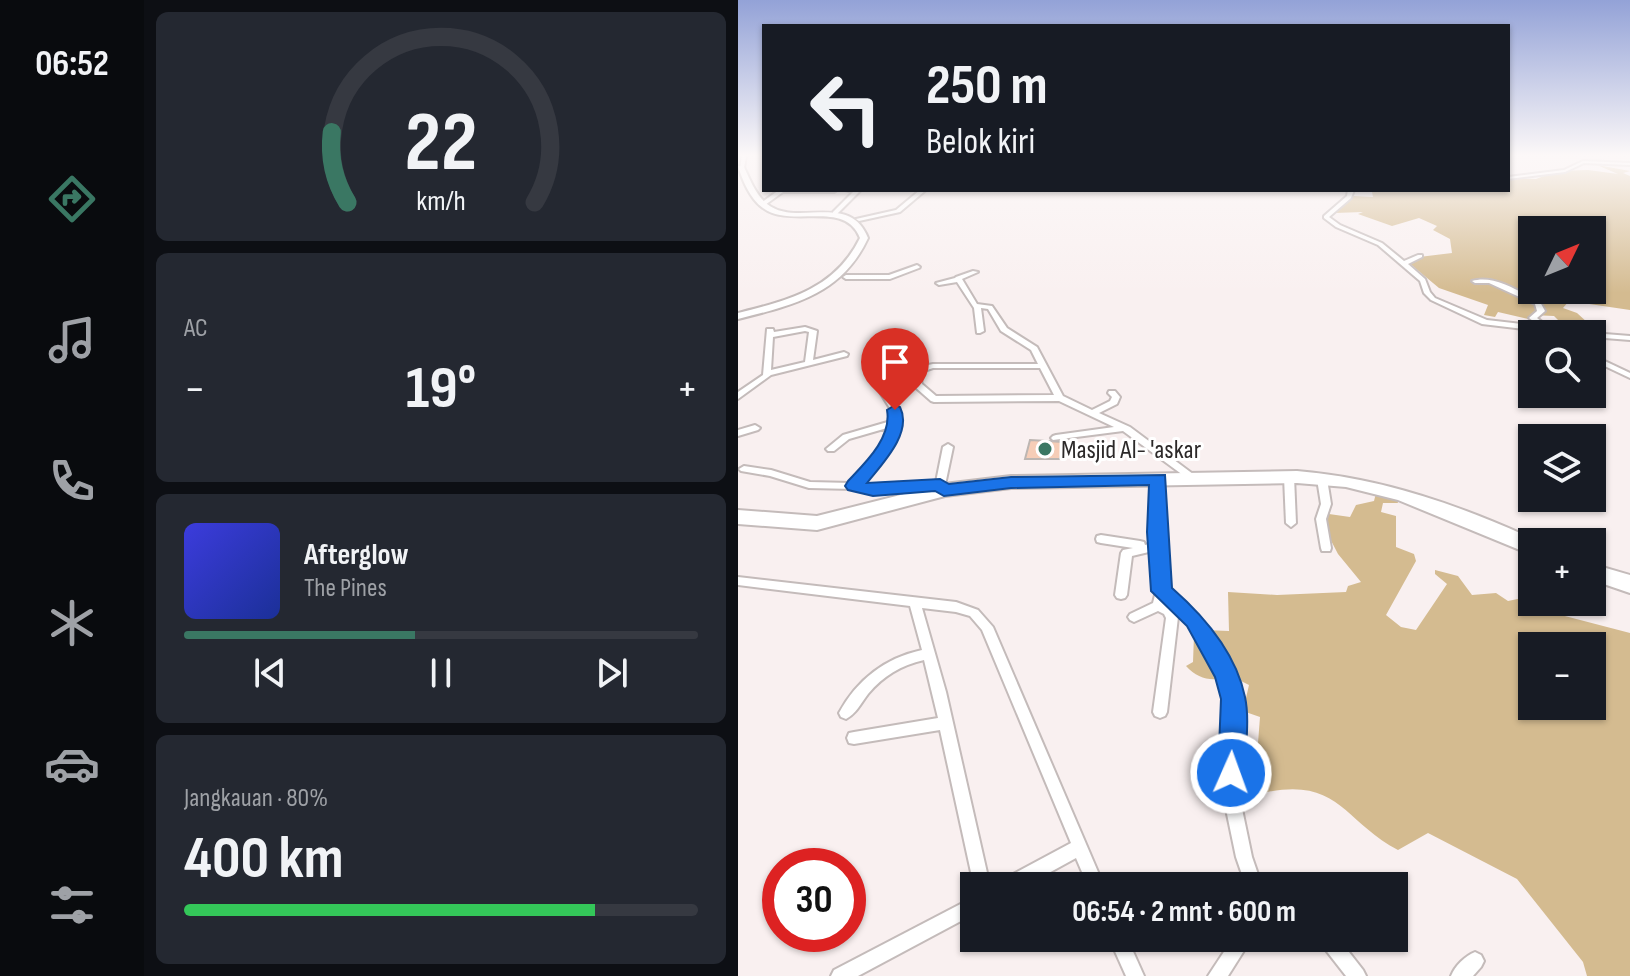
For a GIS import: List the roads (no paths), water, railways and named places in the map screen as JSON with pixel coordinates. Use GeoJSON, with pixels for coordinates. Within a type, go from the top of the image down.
{"type":"FeatureCollection","features":[{"type":"Feature","properties":{"kind":"highway"},"geometry":{"type":"LineString","coordinates":[[738,517],[817,523],[942,488],[1011,482],[1289,477],[1375,486],[1518,541]]}},
{"type":"Feature","properties":{"kind":"highway"},"geometry":{"type":"LineString","coordinates":[[1606,576],[1630,584]]}},
{"type":"Feature","properties":{"kind":"street"},"geometry":{"type":"LineString","coordinates":[[738,318],[816,297],[846,277],[861,259],[872,236],[870,227],[855,219],[835,213],[780,210],[763,202]]}},
{"type":"Feature","properties":{"kind":"street"},"geometry":{"type":"LineString","coordinates":[[763,202],[784,213],[855,219],[898,211],[909,202]]}},
{"type":"Feature","properties":{"kind":"street"},"geometry":{"type":"LineString","coordinates":[[835,213],[846,202]]}},
{"type":"Feature","properties":{"kind":"street"},"geometry":{"type":"LineString","coordinates":[[1344,202],[1326,217],[1338,226],[1372,238],[1427,284],[1429,295],[1473,318],[1518,327]]}},
{"type":"Feature","properties":{"kind":"street"},"geometry":{"type":"LineString","coordinates":[[738,318],[826,286],[848,265],[861,245],[863,232],[855,219]]}},
{"type":"Feature","properties":{"kind":"street"},"geometry":{"type":"LineString","coordinates":[[1403,264],[1420,256]]}},
{"type":"Feature","properties":{"kind":"street"},"geometry":{"type":"LineString","coordinates":[[846,277],[890,277],[917,267]]}},
{"type":"Feature","properties":{"kind":"street"},"geometry":{"type":"LineString","coordinates":[[939,283],[958,280],[975,272]]}},
{"type":"Feature","properties":{"kind":"street"},"geometry":{"type":"LineString","coordinates":[[958,280],[968,299],[977,306],[990,307],[1004,329],[1034,349],[1060,398]]}},
{"type":"Feature","properties":{"kind":"street"},"geometry":{"type":"LineString","coordinates":[[1475,281],[1490,281],[1538,303],[1541,311],[1535,320]]}},
{"type":"Feature","properties":{"kind":"street"},"geometry":{"type":"LineString","coordinates":[[977,306],[980,331]]}},
{"type":"Feature","properties":{"kind":"street"},"geometry":{"type":"LineString","coordinates":[[767,374],[770,333],[813,331],[809,363]]}},
{"type":"Feature","properties":{"kind":"street"},"geometry":{"type":"LineString","coordinates":[[1606,336],[1630,338]]}},
{"type":"Feature","properties":{"kind":"street"},"geometry":{"type":"LineString","coordinates":[[738,396],[767,374],[844,354]]}},
{"type":"Feature","properties":{"kind":"street"},"geometry":{"type":"LineString","coordinates":[[1606,364],[1630,376]]}},
{"type":"Feature","properties":{"kind":"street"},"geometry":{"type":"LineString","coordinates":[[917,381],[919,371],[929,366],[1042,366]]}},
{"type":"Feature","properties":{"kind":"street"},"geometry":{"type":"LineString","coordinates":[[903,374],[917,381],[934,399],[1060,398],[1125,427],[1194,479]]}},
{"type":"Feature","properties":{"kind":"street"},"geometry":{"type":"LineString","coordinates":[[854,486],[883,452],[896,418],[895,410],[882,389]]}},
{"type":"Feature","properties":{"kind":"street"},"geometry":{"type":"LineString","coordinates":[[1094,412],[1114,402],[1116,397],[1112,393]]}},
{"type":"Feature","properties":{"kind":"street"},"geometry":{"type":"LineString","coordinates":[[831,449],[846,437],[892,426]]}},
{"type":"Feature","properties":{"kind":"street"},"geometry":{"type":"LineString","coordinates":[[1056,438],[1125,427]]}},
{"type":"Feature","properties":{"kind":"street"},"geometry":{"type":"LineString","coordinates":[[738,433],[755,428]]}},
{"type":"Feature","properties":{"kind":"street"},"geometry":{"type":"LineString","coordinates":[[744,469],[771,473],[809,485],[854,486],[873,490],[942,488],[948,447]]}},
{"type":"Feature","properties":{"kind":"street"},"geometry":{"type":"LineString","coordinates":[[1289,477],[1291,523]]}},
{"type":"Feature","properties":{"kind":"street"},"geometry":{"type":"LineString","coordinates":[[1158,479],[1160,599],[1172,617],[1160,712]]}},
{"type":"Feature","properties":{"kind":"street"},"geometry":{"type":"LineString","coordinates":[[1322,479],[1327,507],[1321,519],[1326,548]]}},
{"type":"Feature","properties":{"kind":"street"},"geometry":{"type":"LineString","coordinates":[[1101,539],[1128,545],[1158,545]]}},
{"type":"Feature","properties":{"kind":"street"},"geometry":{"type":"LineString","coordinates":[[1121,595],[1127,553],[1158,545]]}},
{"type":"Feature","properties":{"kind":"street"},"geometry":{"type":"LineString","coordinates":[[738,581],[915,602],[974,613],[987,627],[1090,872]]}},
{"type":"Feature","properties":{"kind":"street"},"geometry":{"type":"LineString","coordinates":[[1134,617],[1160,599]]}},
{"type":"Feature","properties":{"kind":"street"},"geometry":{"type":"LineString","coordinates":[[1160,599],[1194,620],[1227,675],[1233,699],[1231,773],[1234,809],[1249,872]]}},
{"type":"Feature","properties":{"kind":"street"},"geometry":{"type":"LineString","coordinates":[[915,602],[979,872]]}},
{"type":"Feature","properties":{"kind":"street"},"geometry":{"type":"LineString","coordinates":[[846,713],[861,691],[883,670],[900,659],[929,654]]}},
{"type":"Feature","properties":{"kind":"street"},"geometry":{"type":"LineString","coordinates":[[854,738],[946,723]]}},
{"type":"Feature","properties":{"kind":"street"},"geometry":{"type":"LineString","coordinates":[[1034,872],[1080,847]]}},
{"type":"Feature","properties":{"kind":"street"},"geometry":{"type":"LineString","coordinates":[[840,976],[960,912]]}},
{"type":"Feature","properties":{"kind":"street"},"geometry":{"type":"LineString","coordinates":[[1124,952],[1135,976]]}},
{"type":"Feature","properties":{"kind":"street"},"geometry":{"type":"LineString","coordinates":[[1217,976],[1233,952]]}},
{"type":"Feature","properties":{"kind":"street"},"geometry":{"type":"LineString","coordinates":[[1338,952],[1357,976]]}},
{"type":"Feature","properties":{"kind":"street"},"geometry":{"type":"LineString","coordinates":[[1460,976],[1475,961]]}},
{"type":"Feature","properties":{"kind":"place","name":"Masjid Al- 'askar"},"geometry":{"type":"Point","coordinates":[1045,449]}}]}
